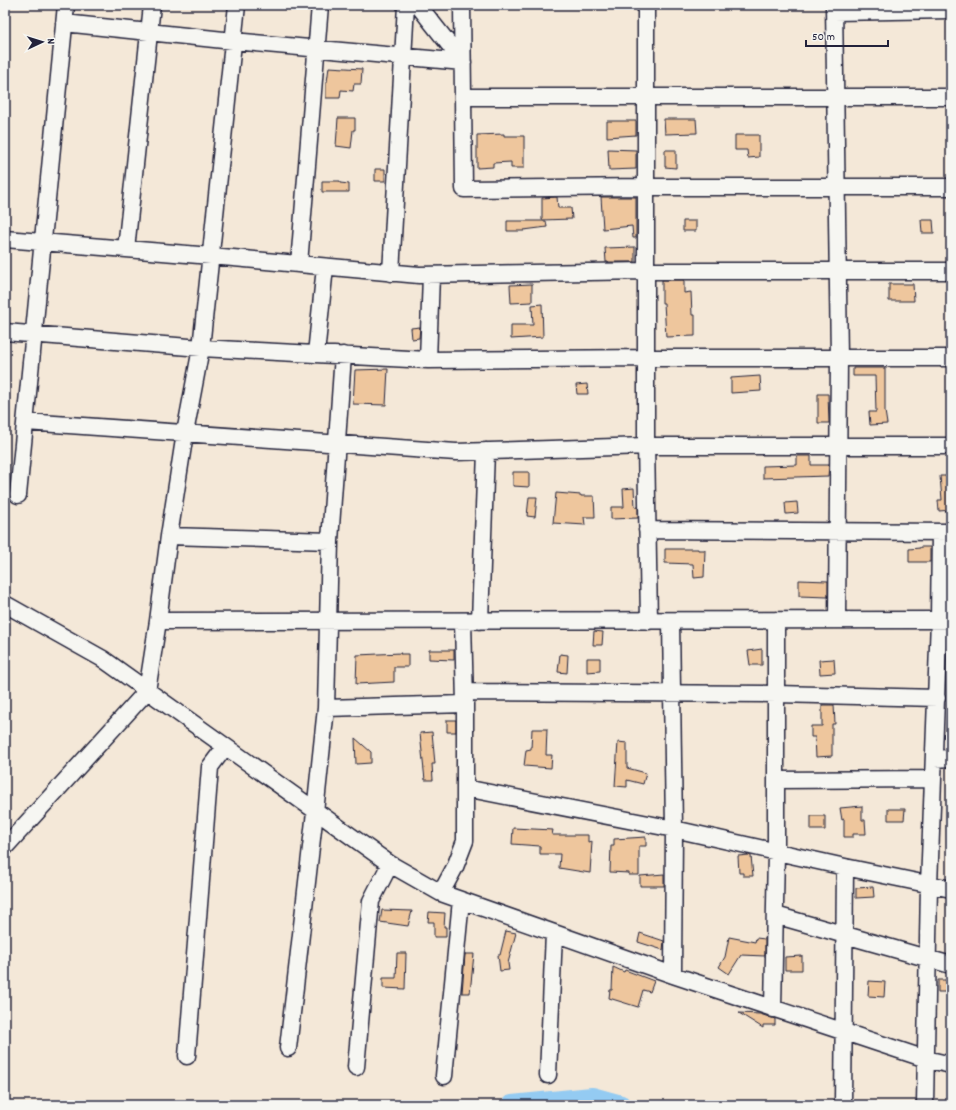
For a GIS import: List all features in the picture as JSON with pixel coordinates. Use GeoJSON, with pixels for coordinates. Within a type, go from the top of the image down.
{"type":"FeatureCollection","features":[{"type":"Feature","properties":{"kind":"street"},"geometry":{"type":"LineString","coordinates":[[18,495],[66,5]]}},
{"type":"Feature","properties":{"kind":"street"},"geometry":{"type":"LineString","coordinates":[[126,249],[152,5]]}},
{"type":"Feature","properties":{"kind":"street"},"geometry":{"type":"LineString","coordinates":[[5,848],[147,690],[185,433],[201,348],[237,5]]}},
{"type":"Feature","properties":{"kind":"street"},"geometry":{"type":"LineString","coordinates":[[299,264],[320,5]]}},
{"type":"Feature","properties":{"kind":"street"},"geometry":{"type":"LineString","coordinates":[[391,273],[406,5]]}},
{"type":"Feature","properties":{"kind":"street"},"geometry":{"type":"LineString","coordinates":[[418,5],[463,62]]}},
{"type":"Feature","properties":{"kind":"street"},"geometry":{"type":"LineString","coordinates":[[462,5],[464,189],[646,187],[951,187]]}},
{"type":"Feature","properties":{"kind":"street"},"geometry":{"type":"LineString","coordinates":[[646,5],[646,446],[649,621]]}},
{"type":"Feature","properties":{"kind":"street"},"geometry":{"type":"LineString","coordinates":[[837,620],[839,358],[834,8],[951,10]]}},
{"type":"Feature","properties":{"kind":"street"},"geometry":{"type":"LineString","coordinates":[[64,23],[233,41],[463,62]]}},
{"type":"Feature","properties":{"kind":"street"},"geometry":{"type":"LineString","coordinates":[[463,97],[951,97]]}},
{"type":"Feature","properties":{"kind":"street"},"geometry":{"type":"LineString","coordinates":[[5,239],[391,273],[431,275],[646,271],[951,270]]}},
{"type":"Feature","properties":{"kind":"street"},"geometry":{"type":"LineString","coordinates":[[316,354],[325,267]]}},
{"type":"Feature","properties":{"kind":"street"},"geometry":{"type":"LineString","coordinates":[[428,360],[431,275]]}},
{"type":"Feature","properties":{"kind":"street"},"geometry":{"type":"LineString","coordinates":[[5,332],[201,348],[428,360],[951,358]]}},
{"type":"Feature","properties":{"kind":"street"},"geometry":{"type":"LineString","coordinates":[[288,1048],[326,708],[330,541],[343,355]]}},
{"type":"Feature","properties":{"kind":"street"},"geometry":{"type":"LineString","coordinates":[[26,422],[337,445],[456,452],[646,446],[951,446]]}},
{"type":"Feature","properties":{"kind":"street"},"geometry":{"type":"LineString","coordinates":[[480,621],[486,451]]}},
{"type":"Feature","properties":{"kind":"street"},"geometry":{"type":"LineString","coordinates":[[647,530],[945,532],[945,620],[937,698],[929,885],[925,1105]]}},
{"type":"Feature","properties":{"kind":"street"},"geometry":{"type":"LineString","coordinates":[[169,536],[330,541]]}},
{"type":"Feature","properties":{"kind":"street"},"geometry":{"type":"LineString","coordinates":[[5,604],[103,659],[315,812],[390,864],[441,893],[773,1009],[926,1059],[951,1065]]}},
{"type":"Feature","properties":{"kind":"street"},"geometry":{"type":"LineString","coordinates":[[773,1009],[776,852],[776,620]]}},
{"type":"Feature","properties":{"kind":"street"},"geometry":{"type":"LineString","coordinates":[[158,621],[945,620]]}},
{"type":"Feature","properties":{"kind":"street"},"geometry":{"type":"LineString","coordinates":[[441,893],[455,867],[465,841],[465,698],[463,621]]}},
{"type":"Feature","properties":{"kind":"street"},"geometry":{"type":"LineString","coordinates":[[672,621],[674,829],[673,975]]}},
{"type":"Feature","properties":{"kind":"street"},"geometry":{"type":"LineString","coordinates":[[326,708],[465,698],[672,694],[776,694],[937,698]]}},
{"type":"Feature","properties":{"kind":"street"},"geometry":{"type":"LineString","coordinates":[[187,1056],[210,767],[225,747]]}},
{"type":"Feature","properties":{"kind":"street"},"geometry":{"type":"LineString","coordinates":[[934,759],[951,758]]}},
{"type":"Feature","properties":{"kind":"street"},"geometry":{"type":"LineString","coordinates":[[776,780],[933,779]]}},
{"type":"Feature","properties":{"kind":"street"},"geometry":{"type":"LineString","coordinates":[[465,788],[674,829],[951,889]]}},
{"type":"Feature","properties":{"kind":"street"},"geometry":{"type":"LineString","coordinates":[[356,1067],[371,901],[390,864]]}},
{"type":"Feature","properties":{"kind":"street"},"geometry":{"type":"LineString","coordinates":[[843,1105],[845,867]]}},
{"type":"Feature","properties":{"kind":"street"},"geometry":{"type":"LineString","coordinates":[[444,1076],[461,900]]}},
{"type":"Feature","properties":{"kind":"street"},"geometry":{"type":"LineString","coordinates":[[775,915],[951,965]]}},
{"type":"Feature","properties":{"kind":"street"},"geometry":{"type":"LineString","coordinates":[[548,1075],[554,933]]}},
{"type":"Feature","properties":{"kind":"building"},"geometry":{"type":"Polygon","coordinates":[[[329,67],[362,69],[361,84],[354,84],[353,91],[341,90],[340,98],[326,98],[326,82],[329,67]]]}},
{"type":"Feature","properties":{"kind":"building"},"geometry":{"type":"Polygon","coordinates":[[[338,118],[355,118],[355,130],[353,130],[351,148],[336,146],[338,118]]]}},
{"type":"Feature","properties":{"kind":"building"},"geometry":{"type":"Polygon","coordinates":[[[664,119],[696,119],[697,133],[665,134],[664,119]]]}},
{"type":"Feature","properties":{"kind":"building"},"geometry":{"type":"Polygon","coordinates":[[[607,121],[636,121],[636,135],[607,137],[607,121]]]}},
{"type":"Feature","properties":{"kind":"building"},"geometry":{"type":"Polygon","coordinates":[[[504,134],[504,136],[524,136],[524,168],[511,168],[511,162],[493,163],[493,167],[477,168],[477,135],[504,134]]]}},
{"type":"Feature","properties":{"kind":"building"},"geometry":{"type":"Polygon","coordinates":[[[735,135],[759,135],[759,157],[748,158],[747,150],[735,150],[735,135]]]}},
{"type":"Feature","properties":{"kind":"building"},"geometry":{"type":"Polygon","coordinates":[[[608,149],[636,150],[636,169],[609,170],[608,149]]]}},
{"type":"Feature","properties":{"kind":"building"},"geometry":{"type":"Polygon","coordinates":[[[665,150],[676,150],[676,168],[665,167],[665,150]]]}},
{"type":"Feature","properties":{"kind":"building"},"geometry":{"type":"Polygon","coordinates":[[[375,169],[385,169],[385,181],[375,181],[375,169]]]}},
{"type":"Feature","properties":{"kind":"building"},"geometry":{"type":"Polygon","coordinates":[[[322,181],[340,181],[340,183],[349,184],[349,192],[322,192],[322,181]]]}},
{"type":"Feature","properties":{"kind":"building"},"geometry":{"type":"Polygon","coordinates":[[[557,197],[558,208],[571,208],[572,219],[542,220],[542,198],[557,197]]]}},
{"type":"Feature","properties":{"kind":"building"},"geometry":{"type":"Polygon","coordinates":[[[601,197],[636,197],[636,238],[633,238],[632,226],[603,229],[601,197]]]}},
{"type":"Feature","properties":{"kind":"building"},"geometry":{"type":"Polygon","coordinates":[[[921,220],[933,220],[934,233],[922,233],[921,220]]]}},
{"type":"Feature","properties":{"kind":"building"},"geometry":{"type":"Polygon","coordinates":[[[507,221],[546,221],[547,227],[524,231],[507,231],[507,221]]]}},
{"type":"Feature","properties":{"kind":"building"},"geometry":{"type":"Polygon","coordinates":[[[683,221],[696,221],[696,231],[683,231],[683,221]]]}},
{"type":"Feature","properties":{"kind":"building"},"geometry":{"type":"Polygon","coordinates":[[[635,247],[635,262],[606,262],[605,248],[635,247]]]}},
{"type":"Feature","properties":{"kind":"building"},"geometry":{"type":"Polygon","coordinates":[[[662,280],[684,280],[684,293],[691,292],[692,315],[695,315],[695,336],[666,337],[664,303],[662,303],[662,280]]]}},
{"type":"Feature","properties":{"kind":"building"},"geometry":{"type":"Polygon","coordinates":[[[532,284],[532,302],[511,303],[510,285],[532,284]]]}},
{"type":"Feature","properties":{"kind":"building"},"geometry":{"type":"Polygon","coordinates":[[[889,284],[913,284],[914,301],[889,301],[889,284]]]}},
{"type":"Feature","properties":{"kind":"building"},"geometry":{"type":"Polygon","coordinates":[[[542,304],[543,337],[511,339],[511,325],[533,325],[532,305],[542,304]]]}},
{"type":"Feature","properties":{"kind":"building"},"geometry":{"type":"Polygon","coordinates":[[[420,327],[419,338],[412,339],[411,328],[420,327]]]}},
{"type":"Feature","properties":{"kind":"building"},"geometry":{"type":"Polygon","coordinates":[[[853,368],[885,368],[885,411],[887,424],[870,425],[869,412],[876,412],[875,376],[853,376],[853,368]]]}},
{"type":"Feature","properties":{"kind":"building"},"geometry":{"type":"Polygon","coordinates":[[[388,369],[386,405],[353,404],[355,370],[388,369]]]}},
{"type":"Feature","properties":{"kind":"building"},"geometry":{"type":"Polygon","coordinates":[[[760,376],[761,391],[731,393],[731,378],[760,376]]]}},
{"type":"Feature","properties":{"kind":"building"},"geometry":{"type":"Polygon","coordinates":[[[587,384],[588,394],[577,394],[576,385],[587,384]]]}},
{"type":"Feature","properties":{"kind":"building"},"geometry":{"type":"Polygon","coordinates":[[[818,394],[828,394],[829,423],[818,423],[818,394]]]}},
{"type":"Feature","properties":{"kind":"building"},"geometry":{"type":"Polygon","coordinates":[[[797,456],[811,456],[811,465],[829,465],[828,476],[763,478],[763,466],[797,465],[797,456]]]}},
{"type":"Feature","properties":{"kind":"building"},"geometry":{"type":"Polygon","coordinates":[[[513,472],[529,472],[529,487],[513,486],[513,472]]]}},
{"type":"Feature","properties":{"kind":"building"},"geometry":{"type":"Polygon","coordinates":[[[940,476],[947,476],[950,478],[951,510],[939,511],[938,500],[942,500],[940,476]]]}},
{"type":"Feature","properties":{"kind":"building"},"geometry":{"type":"Polygon","coordinates":[[[634,488],[635,507],[638,507],[638,518],[611,519],[611,507],[624,507],[623,489],[634,488]]]}},
{"type":"Feature","properties":{"kind":"building"},"geometry":{"type":"Polygon","coordinates":[[[556,493],[594,496],[595,517],[584,517],[585,525],[553,523],[556,493]]]}},
{"type":"Feature","properties":{"kind":"building"},"geometry":{"type":"Polygon","coordinates":[[[529,497],[537,497],[535,517],[527,516],[529,497]]]}},
{"type":"Feature","properties":{"kind":"building"},"geometry":{"type":"Polygon","coordinates":[[[797,502],[798,513],[786,514],[785,503],[797,502]]]}},
{"type":"Feature","properties":{"kind":"building"},"geometry":{"type":"Polygon","coordinates":[[[930,547],[930,562],[909,562],[909,549],[930,547]]]}},
{"type":"Feature","properties":{"kind":"building"},"geometry":{"type":"Polygon","coordinates":[[[665,549],[705,550],[704,577],[694,578],[693,564],[665,563],[665,549]]]}},
{"type":"Feature","properties":{"kind":"building"},"geometry":{"type":"Polygon","coordinates":[[[799,580],[828,581],[828,597],[799,596],[799,580]]]}},
{"type":"Feature","properties":{"kind":"building"},"geometry":{"type":"Polygon","coordinates":[[[594,631],[603,632],[602,645],[593,645],[594,631]]]}},
{"type":"Feature","properties":{"kind":"building"},"geometry":{"type":"Polygon","coordinates":[[[762,649],[762,665],[750,665],[748,651],[762,649]]]}},
{"type":"Feature","properties":{"kind":"building"},"geometry":{"type":"Polygon","coordinates":[[[429,650],[454,650],[454,660],[429,659],[429,650]]]}},
{"type":"Feature","properties":{"kind":"building"},"geometry":{"type":"Polygon","coordinates":[[[401,653],[400,654],[408,654],[408,667],[394,667],[394,682],[356,684],[357,655],[401,653]]]}},
{"type":"Feature","properties":{"kind":"building"},"geometry":{"type":"Polygon","coordinates":[[[560,654],[568,655],[567,673],[558,672],[560,654]]]}},
{"type":"Feature","properties":{"kind":"building"},"geometry":{"type":"Polygon","coordinates":[[[587,658],[600,658],[600,671],[587,672],[587,658]]]}},
{"type":"Feature","properties":{"kind":"building"},"geometry":{"type":"Polygon","coordinates":[[[834,659],[835,673],[820,674],[819,660],[834,659]]]}},
{"type":"Feature","properties":{"kind":"building"},"geometry":{"type":"Polygon","coordinates":[[[822,705],[834,705],[835,724],[832,724],[832,756],[816,757],[815,737],[811,737],[811,726],[822,726],[822,705]]]}},
{"type":"Feature","properties":{"kind":"building"},"geometry":{"type":"Polygon","coordinates":[[[447,720],[456,720],[456,732],[447,732],[447,720]]]}},
{"type":"Feature","properties":{"kind":"building"},"geometry":{"type":"Polygon","coordinates":[[[532,729],[547,729],[546,755],[552,755],[551,768],[524,766],[526,750],[531,749],[532,729]]]}},
{"type":"Feature","properties":{"kind":"building"},"geometry":{"type":"Polygon","coordinates":[[[432,732],[435,764],[432,764],[433,780],[425,780],[420,733],[432,732]]]}},
{"type":"Feature","properties":{"kind":"building"},"geometry":{"type":"Polygon","coordinates":[[[355,738],[371,752],[371,763],[356,764],[355,738]]]}},
{"type":"Feature","properties":{"kind":"building"},"geometry":{"type":"Polygon","coordinates":[[[618,742],[627,743],[627,768],[646,773],[643,784],[627,780],[627,787],[615,786],[618,742]]]}},
{"type":"Feature","properties":{"kind":"building"},"geometry":{"type":"Polygon","coordinates":[[[862,806],[862,820],[865,820],[866,834],[853,834],[853,837],[844,837],[844,819],[842,820],[840,808],[862,806]]]}},
{"type":"Feature","properties":{"kind":"building"},"geometry":{"type":"Polygon","coordinates":[[[888,809],[905,809],[904,820],[888,820],[888,809]]]}},
{"type":"Feature","properties":{"kind":"building"},"geometry":{"type":"Polygon","coordinates":[[[811,816],[825,816],[825,830],[811,830],[811,816]]]}},
{"type":"Feature","properties":{"kind":"building"},"geometry":{"type":"Polygon","coordinates":[[[513,828],[553,830],[552,835],[588,835],[588,842],[592,841],[590,873],[559,868],[560,854],[540,854],[540,846],[512,844],[513,828]]]}},
{"type":"Feature","properties":{"kind":"building"},"geometry":{"type":"Polygon","coordinates":[[[646,837],[646,846],[639,846],[639,875],[610,872],[611,846],[614,846],[614,839],[646,837]]]}},
{"type":"Feature","properties":{"kind":"building"},"geometry":{"type":"Polygon","coordinates":[[[738,856],[751,856],[753,876],[743,876],[743,873],[739,873],[738,856]]]}},
{"type":"Feature","properties":{"kind":"building"},"geometry":{"type":"Polygon","coordinates":[[[664,874],[664,886],[640,886],[640,876],[664,874]]]}},
{"type":"Feature","properties":{"kind":"building"},"geometry":{"type":"Polygon","coordinates":[[[873,887],[874,897],[856,898],[856,888],[873,887]]]}},
{"type":"Feature","properties":{"kind":"building"},"geometry":{"type":"Polygon","coordinates":[[[382,910],[412,911],[408,926],[380,922],[382,910]]]}},
{"type":"Feature","properties":{"kind":"building"},"geometry":{"type":"Polygon","coordinates":[[[429,912],[445,913],[444,927],[446,927],[446,937],[434,937],[434,922],[428,922],[429,912]]]}},
{"type":"Feature","properties":{"kind":"building"},"geometry":{"type":"Polygon","coordinates":[[[506,931],[516,933],[508,963],[509,970],[500,971],[498,955],[500,955],[506,931]]]}},
{"type":"Feature","properties":{"kind":"building"},"geometry":{"type":"Polygon","coordinates":[[[640,933],[664,941],[663,950],[638,942],[640,933]]]}},
{"type":"Feature","properties":{"kind":"building"},"geometry":{"type":"Polygon","coordinates":[[[729,937],[755,942],[756,938],[765,939],[765,956],[741,955],[729,974],[719,967],[725,957],[729,937]]]}},
{"type":"Feature","properties":{"kind":"building"},"geometry":{"type":"Polygon","coordinates":[[[397,953],[406,953],[405,989],[383,988],[383,978],[396,978],[397,953]]]}},
{"type":"Feature","properties":{"kind":"building"},"geometry":{"type":"Polygon","coordinates":[[[465,954],[474,954],[470,993],[462,993],[465,954]]]}},
{"type":"Feature","properties":{"kind":"building"},"geometry":{"type":"Polygon","coordinates":[[[802,956],[802,970],[785,970],[785,957],[802,956]]]}},
{"type":"Feature","properties":{"kind":"building"},"geometry":{"type":"Polygon","coordinates":[[[613,967],[654,981],[650,992],[643,990],[638,1007],[609,998],[610,990],[612,990],[613,967]]]}},
{"type":"Feature","properties":{"kind":"building"},"geometry":{"type":"Polygon","coordinates":[[[938,980],[951,980],[951,992],[938,992],[938,980]]]}},
{"type":"Feature","properties":{"kind":"building"},"geometry":{"type":"Polygon","coordinates":[[[869,981],[885,982],[884,997],[868,996],[869,981]]]}},
{"type":"Feature","properties":{"kind":"building"},"geometry":{"type":"Polygon","coordinates":[[[739,1013],[760,1014],[775,1019],[775,1025],[763,1025],[763,1028],[739,1013]]]}},
{"type":"Feature","properties":{"kind":"waterway"},"geometry":{"type":"LineString","coordinates":[[512,1105],[592,1097],[621,1105]]}}]}
